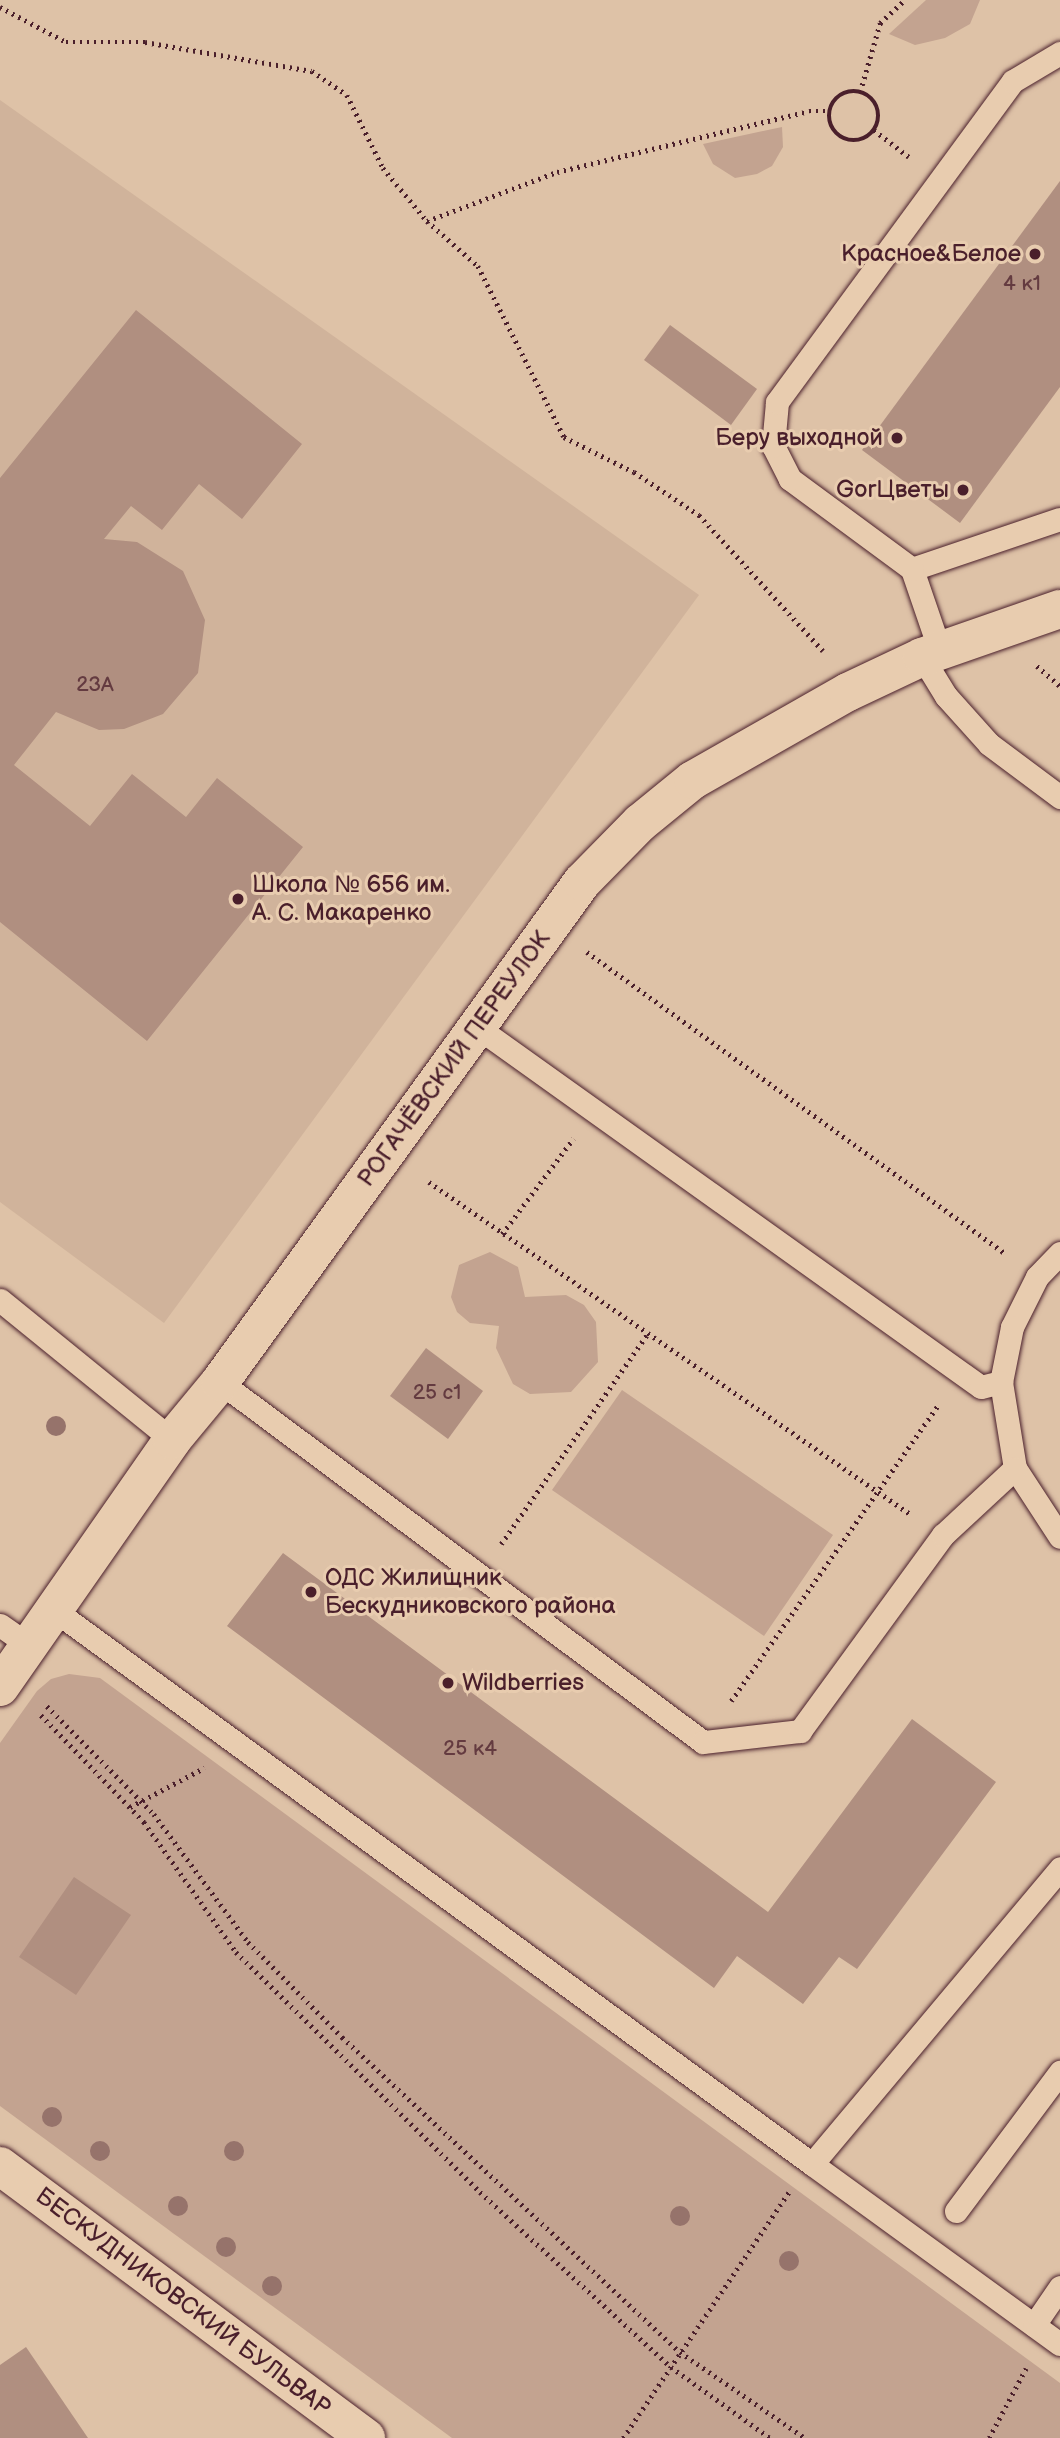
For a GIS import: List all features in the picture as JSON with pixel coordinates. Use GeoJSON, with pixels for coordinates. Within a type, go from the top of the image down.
{"type":"FeatureCollection","features":[{"type":"Feature","properties":{"kind":"street","name":"РОГАЧЁВСКИЙ ПЕРЕУЛОК"},"geometry":{"type":"LineString","coordinates":[[0,1686],[15,1635],[54,1610],[172,1440],[220,1382],[582,882],[640,823],[693,780],[766,736],[931,654],[1060,609]]}},
{"type":"Feature","properties":{"kind":"street","name":"БЕСКУДНИКОВСКИЙ БУЛЬВАР"},"geometry":{"type":"LineString","coordinates":[[0,2166],[366,2438]]}},
{"type":"Feature","properties":{"kind":"lane"},"geometry":{"type":"LineString","coordinates":[[1060,52],[1013,81],[778,402],[773,446],[790,479],[912,569],[931,654],[946,696],[989,744],[1060,797]]}},
{"type":"Feature","properties":{"kind":"lane"},"geometry":{"type":"LineString","coordinates":[[912,569],[1060,519]]}},
{"type":"Feature","properties":{"kind":"lane"},"geometry":{"type":"LineString","coordinates":[[477,1027],[981,1387],[1002,1382]]}},
{"type":"Feature","properties":{"kind":"lane"},"geometry":{"type":"LineString","coordinates":[[1060,1253],[1037,1277],[1012,1327],[1002,1382],[1015,1468],[1060,1537]]}},
{"type":"Feature","properties":{"kind":"lane"},"geometry":{"type":"LineString","coordinates":[[0,1300],[172,1440]]}},
{"type":"Feature","properties":{"kind":"lane"},"geometry":{"type":"LineString","coordinates":[[220,1382],[703,1742],[800,1731],[943,1535],[1015,1468]]}},
{"type":"Feature","properties":{"kind":"lane"},"geometry":{"type":"LineString","coordinates":[[54,1610],[1047,2334],[1060,2287]]}},
{"type":"Feature","properties":{"kind":"lane"},"geometry":{"type":"LineString","coordinates":[[811,2162],[1054,1892],[1060,1868]]}},
{"type":"Feature","properties":{"kind":"lane"},"geometry":{"type":"LineString","coordinates":[[956,2211],[1060,2073]]}},
{"type":"Feature","properties":{"kind":"path"},"geometry":{"type":"LineString","coordinates":[[860,92],[880,23],[905,0]]}},
{"type":"Feature","properties":{"kind":"path"},"geometry":{"type":"LineString","coordinates":[[0,7],[66,42],[145,41],[313,71],[347,96],[383,167],[427,221],[478,266],[564,437],[634,472],[699,515],[823,651]]}},
{"type":"Feature","properties":{"kind":"path"},"geometry":{"type":"LineString","coordinates":[[860,92],[878,112],[867,137],[840,136],[831,125],[830,111],[841,95],[860,92]]}},
{"type":"Feature","properties":{"kind":"path"},"geometry":{"type":"LineString","coordinates":[[427,221],[557,172],[809,111],[830,111]]}},
{"type":"Feature","properties":{"kind":"path"},"geometry":{"type":"LineString","coordinates":[[1037,666],[1060,686]]}},
{"type":"Feature","properties":{"kind":"path"},"geometry":{"type":"LineString","coordinates":[[584,950],[1037,1277]]}},
{"type":"Feature","properties":{"kind":"path"},"geometry":{"type":"LineString","coordinates":[[502,1234],[594,1110]]}},
{"type":"Feature","properties":{"kind":"path"},"geometry":{"type":"LineString","coordinates":[[429,1182],[876,1493],[943,1535]]}},
{"type":"Feature","properties":{"kind":"path"},"geometry":{"type":"LineString","coordinates":[[479,1577],[647,1335]]}},
{"type":"Feature","properties":{"kind":"path"},"geometry":{"type":"LineString","coordinates":[[703,1742],[962,1373]]}},
{"type":"Feature","properties":{"kind":"path"},"geometry":{"type":"LineString","coordinates":[[47,1706],[141,1801],[248,1942],[313,2009],[680,2352],[805,2438]]}},
{"type":"Feature","properties":{"kind":"path"},"geometry":{"type":"LineString","coordinates":[[41,1715],[130,1807],[236,1952],[480,2192],[671,2367],[770,2438]]}},
{"type":"Feature","properties":{"kind":"path"},"geometry":{"type":"LineString","coordinates":[[130,1807],[243,1748]]}},
{"type":"Feature","properties":{"kind":"path"},"geometry":{"type":"LineString","coordinates":[[623,2438],[811,2162]]}},
{"type":"Feature","properties":{"kind":"path"},"geometry":{"type":"LineString","coordinates":[[989,2438],[1047,2334]]}},
{"type":"Feature","properties":{"kind":"shaded area"},"geometry":{"type":"Polygon","coordinates":[[[926,0],[980,0],[970,24],[945,38],[915,45],[889,34],[926,0]]]}},
{"type":"Feature","properties":{"kind":"shaded area","name":"Школа № 656 им. А. С. Макаренко"},"geometry":{"type":"Polygon","coordinates":[[[0,100],[699,595],[164,1323],[0,1202],[0,100]]]}},
{"type":"Feature","properties":{"kind":"shaded area"},"geometry":{"type":"Polygon","coordinates":[[[782,127],[783,147],[772,166],[757,174],[735,178],[713,164],[703,144],[782,127]]]}},
{"type":"Feature","properties":{"kind":"shaded area"},"geometry":{"type":"Polygon","coordinates":[[[490,1252],[518,1267],[525,1297],[566,1295],[584,1305],[596,1322],[598,1362],[571,1392],[530,1394],[513,1384],[496,1348],[499,1326],[470,1323],[457,1312],[451,1297],[459,1265],[490,1252]]]}},
{"type":"Feature","properties":{"kind":"shaded area"},"geometry":{"type":"Polygon","coordinates":[[[622,1390],[833,1535],[764,1636],[552,1490],[622,1390]]]}},
{"type":"Feature","properties":{"kind":"shaded area"},"geometry":{"type":"Polygon","coordinates":[[[69,1674],[100,1678],[1060,2383],[1060,2438],[452,2438],[0,2106],[0,1743],[37,1691],[51,1679],[69,1674]]]}},
{"type":"Feature","properties":{"kind":"building"},"geometry":{"type":"Polygon","coordinates":[[[1060,181],[1060,387],[960,523],[862,450],[1060,181]]]}},
{"type":"Feature","properties":{"kind":"building"},"geometry":{"type":"Polygon","coordinates":[[[136,310],[302,444],[242,519],[199,484],[162,530],[131,506],[104,539],[137,542],[183,571],[205,620],[198,673],[163,714],[124,729],[99,730],[56,712],[14,765],[90,826],[132,774],[186,817],[217,778],[303,847],[147,1041],[0,922],[0,478],[136,310]]]}},
{"type":"Feature","properties":{"kind":"building"},"geometry":{"type":"Polygon","coordinates":[[[670,325],[757,389],[731,425],[644,360],[670,325]]]}},
{"type":"Feature","properties":{"kind":"building"},"geometry":{"type":"Polygon","coordinates":[[[426,1348],[483,1391],[448,1439],[390,1396],[426,1348]]]}},
{"type":"Feature","properties":{"kind":"building"},"geometry":{"type":"Polygon","coordinates":[[[283,1553],[768,1912],[912,1719],[996,1782],[857,1969],[839,1957],[803,2004],[737,1956],[714,1988],[227,1626],[283,1553]]]}},
{"type":"Feature","properties":{"kind":"building"},"geometry":{"type":"Polygon","coordinates":[[[74,1877],[131,1915],[76,1995],[19,1957],[74,1877]]]}},
{"type":"Feature","properties":{"kind":"building"},"geometry":{"type":"Polygon","coordinates":[[[26,2347],[88,2438],[0,2438],[0,2365],[26,2347]]]}},
{"type":"Feature","properties":{"kind":"place","name":"Красное&Белое"},"geometry":{"type":"Point","coordinates":[1035,254]}},
{"type":"Feature","properties":{"kind":"place","name":"Беру выходной"},"geometry":{"type":"Point","coordinates":[897,438]}},
{"type":"Feature","properties":{"kind":"place","name":"GorЦветы"},"geometry":{"type":"Point","coordinates":[963,490]}},
{"type":"Feature","properties":{"kind":"place","name":"Школа № 656 им. А. С. Макаренко"},"geometry":{"type":"Point","coordinates":[238,899]}},
{"type":"Feature","properties":{"kind":"place","name":"ОДС Жилищник Бескудниковского района"},"geometry":{"type":"Point","coordinates":[311,1592]}},
{"type":"Feature","properties":{"kind":"place","name":"Wildberries"},"geometry":{"type":"Point","coordinates":[448,1683]}}]}
